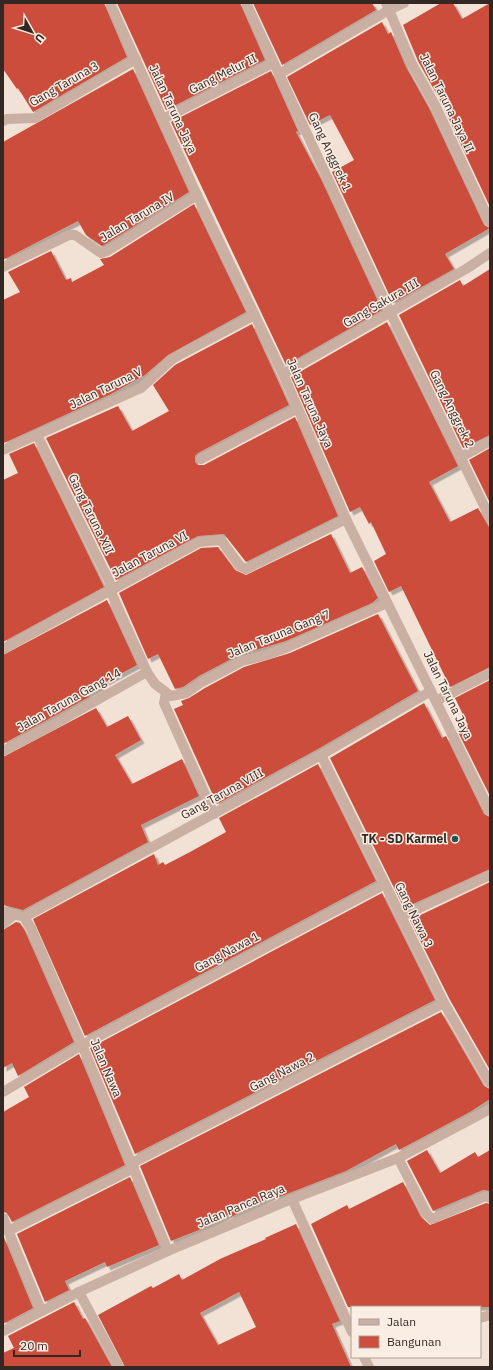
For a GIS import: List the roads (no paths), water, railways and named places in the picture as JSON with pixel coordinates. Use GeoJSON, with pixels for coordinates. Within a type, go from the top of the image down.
{"type":"FeatureCollection","features":[{"type":"Feature","properties":{"kind":"street","name":"Jalan Taruna Jaya"},"geometry":{"type":"LineString","coordinates":[[110,3],[164,119],[197,195],[283,374],[346,519],[431,691],[442,698],[486,794],[490,811]]}},
{"type":"Feature","properties":{"kind":"street","name":"Gang Anggrek 1"},"geometry":{"type":"LineString","coordinates":[[246,3],[390,312]]}},
{"type":"Feature","properties":{"kind":"street"},"geometry":{"type":"LineString","coordinates":[[279,74],[388,6],[404,3]]}},
{"type":"Feature","properties":{"kind":"street","name":"Jalan Taruna Jaya II"},"geometry":{"type":"LineString","coordinates":[[388,6],[412,64],[435,105],[490,222]]}},
{"type":"Feature","properties":{"kind":"street","name":"Gang Taruna 3"},"geometry":{"type":"LineString","coordinates":[[3,121],[6,119],[35,118],[136,60]]}},
{"type":"Feature","properties":{"kind":"street","name":"Gang Melur II"},"geometry":{"type":"LineString","coordinates":[[164,119],[273,63]]}},
{"type":"Feature","properties":{"kind":"street","name":"Jalan Taruna IV"},"geometry":{"type":"LineString","coordinates":[[3,267],[69,235],[75,236],[101,252],[107,251],[197,195]]}},
{"type":"Feature","properties":{"kind":"street","name":"Gang Sakura III"},"geometry":{"type":"LineString","coordinates":[[283,374],[466,269],[490,253]]}},
{"type":"Feature","properties":{"kind":"street","name":"Gang Anggrek 2"},"geometry":{"type":"LineString","coordinates":[[390,312],[490,518]]}},
{"type":"Feature","properties":{"kind":"street","name":"Jalan Taruna V"},"geometry":{"type":"LineString","coordinates":[[3,450],[141,388],[171,360],[255,315]]}},
{"type":"Feature","properties":{"kind":"street"},"geometry":{"type":"LineString","coordinates":[[201,459],[298,408]]}},
{"type":"Feature","properties":{"kind":"street","name":"Gang Taruna XII"},"geometry":{"type":"LineString","coordinates":[[37,435],[110,583],[110,590],[146,672]]}},
{"type":"Feature","properties":{"kind":"street"},"geometry":{"type":"LineString","coordinates":[[461,457],[490,441]]}},
{"type":"Feature","properties":{"kind":"street","name":"Jalan Taruna VI"},"geometry":{"type":"LineString","coordinates":[[3,649],[199,542],[221,540],[240,566],[246,569],[346,519]]}},
{"type":"Feature","properties":{"kind":"street","name":"Jalan Taruna Gang 7"},"geometry":{"type":"LineString","coordinates":[[166,693],[171,696],[186,693],[202,682],[242,661],[266,655],[288,647],[387,603]]}},
{"type":"Feature","properties":{"kind":"street"},"geometry":{"type":"LineString","coordinates":[[146,672],[155,684],[166,693],[164,703],[214,814]]}},
{"type":"Feature","properties":{"kind":"street","name":"Jalan Taruna Gang 14"},"geometry":{"type":"LineString","coordinates":[[3,751],[52,726],[146,672]]}},
{"type":"Feature","properties":{"kind":"street"},"geometry":{"type":"LineString","coordinates":[[442,698],[490,674]]}},
{"type":"Feature","properties":{"kind":"street","name":"Gang Taruna VIII"},"geometry":{"type":"LineString","coordinates":[[3,924],[214,814],[321,755],[431,691]]}},
{"type":"Feature","properties":{"kind":"street","name":"Gang Nawa 3"},"geometry":{"type":"LineString","coordinates":[[321,755],[400,917],[444,1003],[490,1083]]}},
{"type":"Feature","properties":{"kind":"street"},"geometry":{"type":"LineString","coordinates":[[400,917],[490,875]]}},
{"type":"Feature","properties":{"kind":"street","name":"Gang Nawa 1"},"geometry":{"type":"LineString","coordinates":[[3,1092],[82,1044],[385,884]]}},
{"type":"Feature","properties":{"kind":"street"},"geometry":{"type":"LineString","coordinates":[[3,911],[19,916]]}},
{"type":"Feature","properties":{"kind":"street","name":"Jalan Nawa"},"geometry":{"type":"LineString","coordinates":[[19,916],[31,928],[82,1044],[168,1251]]}},
{"type":"Feature","properties":{"kind":"street","name":"Gang Nawa 2"},"geometry":{"type":"LineString","coordinates":[[7,1233],[444,1003]]}},
{"type":"Feature","properties":{"kind":"street","name":"Jalan Panca Raya"},"geometry":{"type":"LineString","coordinates":[[3,1331],[41,1310],[168,1251],[292,1199],[398,1158],[490,1109]]}},
{"type":"Feature","properties":{"kind":"street"},"geometry":{"type":"LineString","coordinates":[[398,1158],[427,1214],[432,1218],[486,1196],[490,1198]]}},
{"type":"Feature","properties":{"kind":"street"},"geometry":{"type":"LineString","coordinates":[[292,1199],[351,1330]]}},
{"type":"Feature","properties":{"kind":"street"},"geometry":{"type":"LineString","coordinates":[[3,1218],[7,1233],[41,1310]]}},
{"type":"Feature","properties":{"kind":"street"},"geometry":{"type":"LineString","coordinates":[[79,1292],[119,1367]]}},
{"type":"Feature","properties":{"kind":"street"},"geometry":{"type":"LineString","coordinates":[[364,1358],[369,1367]]}},
{"type":"Feature","properties":{"kind":"place","name":"TK - SD Karmel"},"geometry":{"type":"Point","coordinates":[455,839]}}]}
